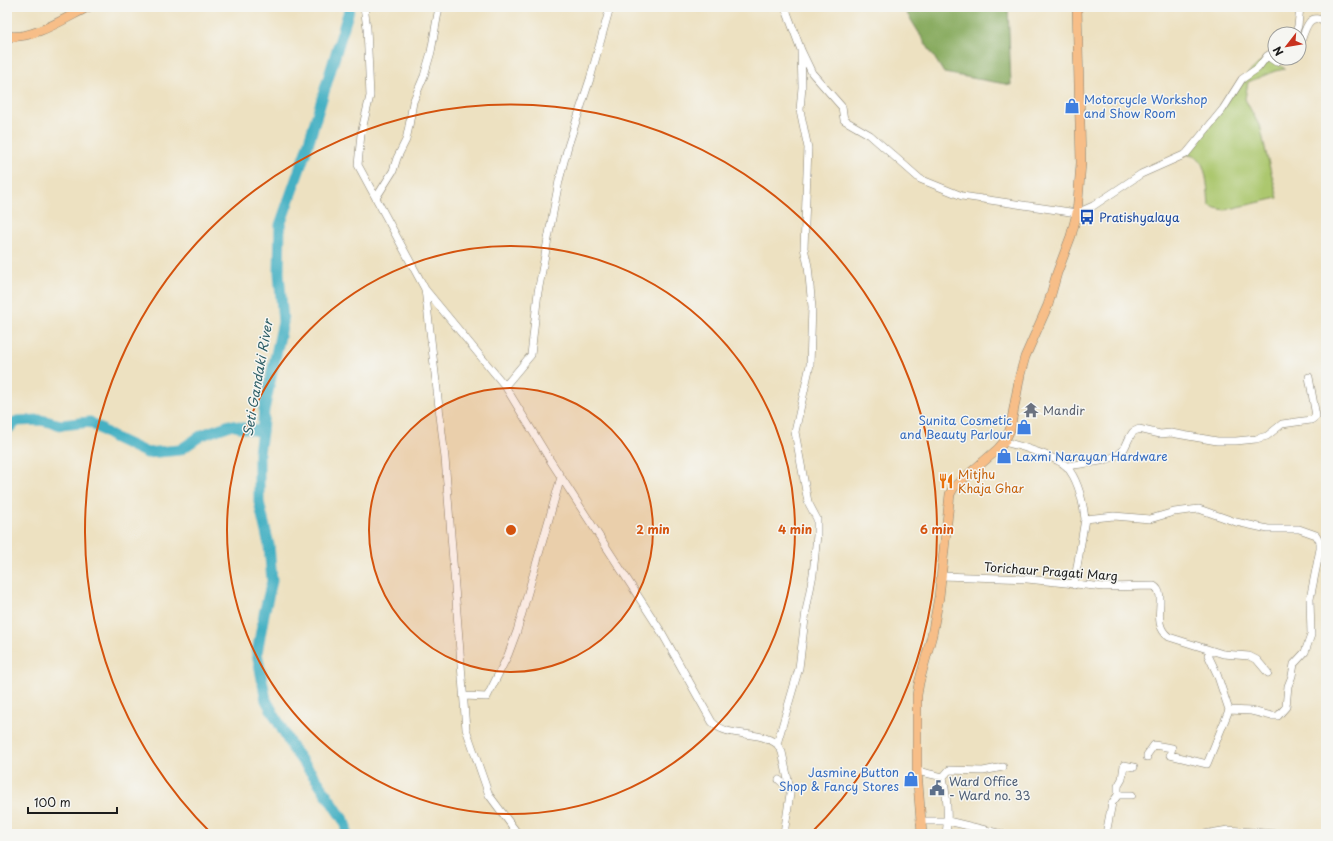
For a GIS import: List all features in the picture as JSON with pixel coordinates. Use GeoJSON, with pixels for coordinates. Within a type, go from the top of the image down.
{"type":"FeatureCollection","features":[{"type":"Feature","properties":{"kind":"main road"},"geometry":{"type":"LineString","coordinates":[[7,36],[19,37],[28,35],[46,28],[88,7]]}},
{"type":"Feature","properties":{"kind":"main road"},"geometry":{"type":"LineString","coordinates":[[922,834],[917,770],[917,695],[932,635],[952,490],[1004,442],[1011,426],[1020,375],[1025,357],[1048,305],[1077,214],[1081,163],[1076,7]]}},
{"type":"Feature","properties":{"kind":"street"},"geometry":{"type":"LineString","coordinates":[[364,7],[367,28],[370,96],[361,134],[358,165],[425,289],[505,386],[561,477],[662,633],[712,722],[716,727],[723,730],[761,736],[770,739],[777,744],[782,752],[790,789],[784,834]]}},
{"type":"Feature","properties":{"kind":"street"},"geometry":{"type":"LineString","coordinates":[[376,198],[393,171],[396,158],[406,140],[413,102],[424,76],[431,52],[439,7]]}},
{"type":"Feature","properties":{"kind":"street"},"geometry":{"type":"LineString","coordinates":[[505,386],[531,355],[538,292],[559,181],[568,146],[590,79],[610,7]]}},
{"type":"Feature","properties":{"kind":"street"},"geometry":{"type":"LineString","coordinates":[[785,7],[801,50],[812,73],[842,107],[844,120],[870,135],[920,179],[962,196],[1077,214],[1093,206],[1141,174],[1186,154],[1224,109],[1242,79],[1258,68],[1267,56]]}},
{"type":"Feature","properties":{"kind":"street"},"geometry":{"type":"LineString","coordinates":[[1298,26],[1300,7]]}},
{"type":"Feature","properties":{"kind":"street"},"geometry":{"type":"LineString","coordinates":[[1306,26],[1315,18],[1326,24]]}},
{"type":"Feature","properties":{"kind":"street"},"geometry":{"type":"LineString","coordinates":[[777,744],[799,668],[806,611],[813,574],[817,535],[817,519],[808,502],[795,432],[810,365],[812,307],[808,266],[804,248],[808,148],[800,110],[802,87],[801,50]]}},
{"type":"Feature","properties":{"kind":"street"},"geometry":{"type":"LineString","coordinates":[[425,289],[445,458],[466,729],[489,795],[518,834]]}},
{"type":"Feature","properties":{"kind":"street"},"geometry":{"type":"LineString","coordinates":[[1004,442],[1036,452],[1067,466],[1098,462],[1114,457],[1123,450],[1133,432],[1139,429],[1160,434],[1179,434],[1217,441],[1256,439],[1267,436],[1282,424],[1311,420],[1316,416],[1309,378]]}},
{"type":"Feature","properties":{"kind":"street"},"geometry":{"type":"LineString","coordinates":[[1067,466],[1077,485],[1083,504],[1085,519],[1074,585]]}},
{"type":"Feature","properties":{"kind":"street"},"geometry":{"type":"LineString","coordinates":[[464,696],[487,697],[508,655],[517,631],[561,477]]}},
{"type":"Feature","properties":{"kind":"street"},"geometry":{"type":"LineString","coordinates":[[1085,519],[1114,516],[1150,519],[1174,512],[1199,509],[1236,522],[1268,529],[1299,529],[1309,531],[1317,537],[1320,542],[1320,549],[1310,599],[1311,635],[1305,652],[1294,664],[1292,676],[1288,686],[1286,707],[1278,716],[1251,711],[1229,710]]}},
{"type":"Feature","properties":{"kind":"street","name":"Torichaur Pragati Marg"},"geometry":{"type":"LineString","coordinates":[[941,576],[1027,579],[1104,587],[1154,586],[1160,593],[1160,623],[1164,634],[1212,651]]}},
{"type":"Feature","properties":{"kind":"street"},"geometry":{"type":"LineString","coordinates":[[1146,758],[1154,745],[1172,748],[1170,755],[1207,764],[1229,710],[1217,674],[1208,655],[1212,651],[1223,654],[1249,656],[1257,660],[1268,673]]}},
{"type":"Feature","properties":{"kind":"street"},"geometry":{"type":"LineString","coordinates":[[1106,834],[1112,803],[1118,795],[1118,786],[1122,779],[1124,765],[1134,767]]}},
{"type":"Feature","properties":{"kind":"street"},"geometry":{"type":"LineString","coordinates":[[943,777],[949,770],[983,771],[1003,767]]}},
{"type":"Feature","properties":{"kind":"street"},"geometry":{"type":"LineString","coordinates":[[917,770],[943,777]]}},
{"type":"Feature","properties":{"kind":"street"},"geometry":{"type":"LineString","coordinates":[[943,777],[947,798],[948,821],[946,834]]}},
{"type":"Feature","properties":{"kind":"street"},"geometry":{"type":"LineString","coordinates":[[779,780],[790,789]]}},
{"type":"Feature","properties":{"kind":"street"},"geometry":{"type":"LineString","coordinates":[[1118,795],[1132,795]]}},
{"type":"Feature","properties":{"kind":"street"},"geometry":{"type":"LineString","coordinates":[[920,821],[948,821],[1002,834]]}},
{"type":"Feature","properties":{"kind":"street"},"geometry":{"type":"LineString","coordinates":[[1204,834],[1228,830],[1276,834]]}},
{"type":"Feature","properties":{"kind":"green space"},"geometry":{"type":"Polygon","coordinates":[[[903,7],[1008,7],[1011,85],[944,73],[903,7]]]}},
{"type":"Feature","properties":{"kind":"green space"},"geometry":{"type":"Polygon","coordinates":[[[1267,56],[1267,66],[1281,66],[1285,69],[1275,71],[1248,82],[1245,99],[1261,129],[1278,198],[1225,210],[1209,205],[1207,182],[1202,165],[1197,158],[1186,154],[1242,79],[1267,56]]]}},
{"type":"Feature","properties":{"kind":"waterway","name":"Seti Gandaki River"},"geometry":{"type":"LineString","coordinates":[[346,834],[346,824],[319,783],[293,749],[266,700],[257,653],[272,581],[269,545],[259,502],[259,453],[264,410],[283,322],[279,273],[280,225],[306,151],[350,7]]}},
{"type":"Feature","properties":{"kind":"waterway"},"geometry":{"type":"LineString","coordinates":[[7,430],[17,421],[41,420],[61,425],[90,422],[113,437],[147,453],[180,450],[202,435],[230,425],[262,432]]}},
{"type":"Feature","properties":{"kind":"place","name":"Motorcycle Workshop and Show Room"},"geometry":{"type":"Point","coordinates":[1072,106]}},
{"type":"Feature","properties":{"kind":"place","name":"Pratishyalaya"},"geometry":{"type":"Point","coordinates":[1087,217]}},
{"type":"Feature","properties":{"kind":"place","name":"Mandir"},"geometry":{"type":"Point","coordinates":[1031,410]}},
{"type":"Feature","properties":{"kind":"place","name":"Sunita Cosmetic and Beauty Parlour"},"geometry":{"type":"Point","coordinates":[1024,427]}},
{"type":"Feature","properties":{"kind":"place","name":"Laxmi Narayan Hardware"},"geometry":{"type":"Point","coordinates":[1004,456]}},
{"type":"Feature","properties":{"kind":"place","name":"Mitjhu Khaja Ghar"},"geometry":{"type":"Point","coordinates":[946,481]}},
{"type":"Feature","properties":{"kind":"place","name":"Jasmine Button Shop & Fancy Stores"},"geometry":{"type":"Point","coordinates":[911,779]}},
{"type":"Feature","properties":{"kind":"place","name":"Ward Office - Ward no. 33"},"geometry":{"type":"Point","coordinates":[937,788]}}]}
